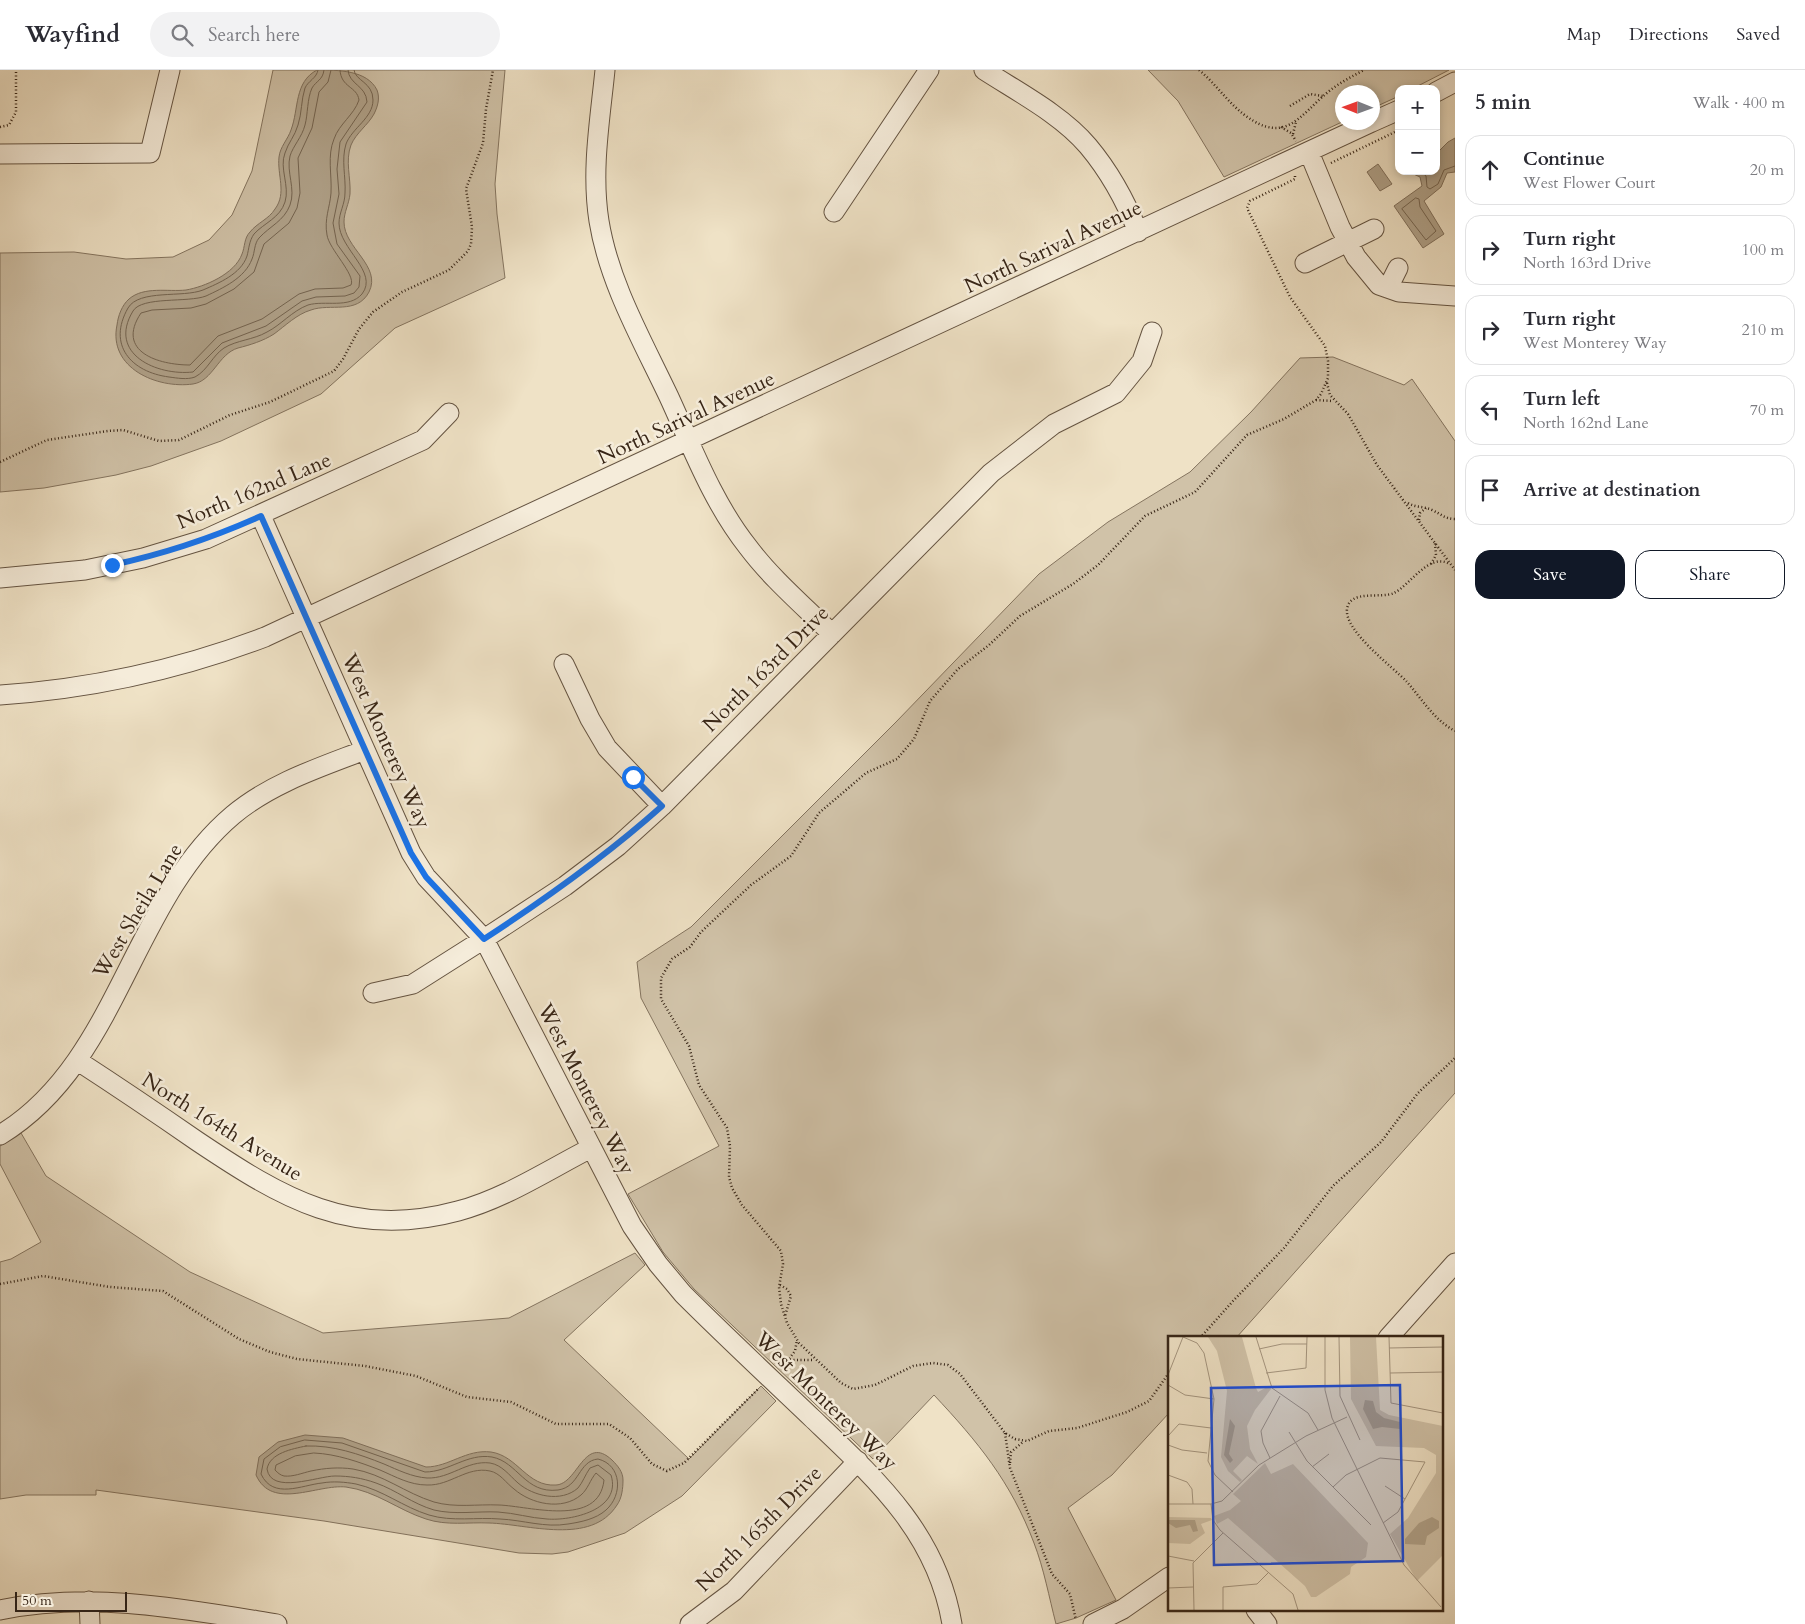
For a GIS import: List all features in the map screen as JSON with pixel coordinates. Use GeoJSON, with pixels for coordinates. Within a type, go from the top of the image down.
{"type":"FeatureCollection","features":[{"type":"Feature","properties":{"kind":"street"},"geometry":{"type":"LineString","coordinates":[[0,154],[150,153],[170,70]]}},
{"type":"Feature","properties":{"kind":"street"},"geometry":{"type":"LineString","coordinates":[[604,70],[596,151],[598,211],[604,248],[615,282],[689,440],[732,526],[748,548],[832,634]]}},
{"type":"Feature","properties":{"kind":"street"},"geometry":{"type":"LineString","coordinates":[[834,212],[930,70]]}},
{"type":"Feature","properties":{"kind":"street"},"geometry":{"type":"LineString","coordinates":[[984,70],[1046,109],[1088,146],[1130,211],[1138,232]]}},
{"type":"Feature","properties":{"kind":"street"},"geometry":{"type":"LineString","coordinates":[[1440,90],[1455,82]]}},
{"type":"Feature","properties":{"kind":"street","name":"North Sarival Avenue"},"geometry":{"type":"LineString","coordinates":[[1380,118],[1395,112]]}},
{"type":"Feature","properties":{"kind":"street","name":"North Sarival Avenue"},"geometry":{"type":"LineString","coordinates":[[0,694],[38,692],[143,673],[233,649],[308,619],[1355,130]]}},
{"type":"Feature","properties":{"kind":"street"},"geometry":{"type":"LineString","coordinates":[[1303,155],[1316,170],[1356,257],[1379,285],[1399,292],[1455,296]]}},
{"type":"Feature","properties":{"kind":"street"},"geometry":{"type":"LineString","coordinates":[[1305,262],[1374,229]]}},
{"type":"Feature","properties":{"kind":"street"},"geometry":{"type":"LineString","coordinates":[[1388,288],[1398,268]]}},
{"type":"Feature","properties":{"kind":"street","name":"North 163rd Drive"},"geometry":{"type":"LineString","coordinates":[[373,993],[413,984],[564,886],[618,846],[662,806],[991,473],[1054,424],[1116,393],[1142,361],[1152,332]]}},
{"type":"Feature","properties":{"kind":"street","name":"North 162nd Lane"},"geometry":{"type":"LineString","coordinates":[[0,578],[59,574],[143,558],[206,539],[261,516],[423,440],[449,413]]}},
{"type":"Feature","properties":{"kind":"street","name":"West Monterey Way"},"geometry":{"type":"LineString","coordinates":[[261,516],[411,853],[426,877],[484,939],[632,1226],[658,1264],[683,1294],[858,1461],[892,1496],[917,1532],[937,1573],[952,1624]]}},
{"type":"Feature","properties":{"kind":"street"},"geometry":{"type":"LineString","coordinates":[[564,664],[590,719],[607,748],[662,806]]}},
{"type":"Feature","properties":{"kind":"street","name":"West Sheila Lane"},"geometry":{"type":"LineString","coordinates":[[78,1061],[170,893],[198,852],[217,831],[234,814],[282,784],[365,750]]}},
{"type":"Feature","properties":{"kind":"street"},"geometry":{"type":"LineString","coordinates":[[0,1135],[27,1117],[78,1061]]}},
{"type":"Feature","properties":{"kind":"street","name":"North 164th Avenue"},"geometry":{"type":"LineString","coordinates":[[78,1061],[273,1189],[322,1210],[363,1218],[416,1219],[459,1211],[501,1194],[591,1148]]}},
{"type":"Feature","properties":{"kind":"street"},"geometry":{"type":"LineString","coordinates":[[1390,1336],[1455,1263]]}},
{"type":"Feature","properties":{"kind":"street","name":"North 165th Drive"},"geometry":{"type":"LineString","coordinates":[[690,1624],[734,1591],[858,1461]]}},
{"type":"Feature","properties":{"kind":"street"},"geometry":{"type":"LineString","coordinates":[[1094,1624],[1123,1609],[1168,1578]]}},
{"type":"Feature","properties":{"kind":"street"},"geometry":{"type":"LineString","coordinates":[[0,1610],[89,1601],[167,1606],[278,1624]]}},
{"type":"Feature","properties":{"kind":"street"},"geometry":{"type":"LineString","coordinates":[[89,1601],[90,1624]]}},
{"type":"Feature","properties":{"kind":"street"},"geometry":{"type":"LineString","coordinates":[[1258,1612],[1267,1624]]}},
{"type":"Feature","properties":{"kind":"path"},"geometry":{"type":"LineString","coordinates":[[0,127],[9,124],[16,112],[16,70]]}},
{"type":"Feature","properties":{"kind":"path"},"geometry":{"type":"LineString","coordinates":[[0,462],[47,440],[108,431],[123,430],[159,441],[179,440],[230,415],[270,402],[334,371],[343,359],[359,329],[373,312],[402,292],[449,270],[468,251],[471,244],[472,227],[466,189],[483,143],[488,95],[493,70]]}},
{"type":"Feature","properties":{"kind":"path"},"geometry":{"type":"LineString","coordinates":[[1199,70],[1244,115],[1267,126],[1281,127],[1296,122],[1337,85],[1364,70]]}},
{"type":"Feature","properties":{"kind":"path"},"geometry":{"type":"LineString","coordinates":[[1290,106],[1308,95],[1323,96]]}},
{"type":"Feature","properties":{"kind":"path"},"geometry":{"type":"LineString","coordinates":[[1314,95],[1317,102]]}},
{"type":"Feature","properties":{"kind":"path"},"geometry":{"type":"LineString","coordinates":[[1293,135],[1296,122]]}},
{"type":"Feature","properties":{"kind":"path"},"geometry":{"type":"LineString","coordinates":[[1281,127],[1293,135],[1303,155],[1295,179]]}},
{"type":"Feature","properties":{"kind":"path"},"geometry":{"type":"LineString","coordinates":[[1395,132],[1250,202],[1247,208],[1290,297],[1325,346],[1328,361],[1329,392],[1335,402],[1348,414],[1377,464],[1455,570]]}},
{"type":"Feature","properties":{"kind":"path"},"geometry":{"type":"LineString","coordinates":[[1027,1440],[1015,1439],[1004,1433],[960,1374],[948,1365],[934,1363],[913,1366],[875,1385],[860,1389],[841,1384],[796,1339],[785,1317],[779,1296],[783,1264],[781,1252],[736,1197],[729,1177],[727,1128],[699,1086],[689,1046],[661,999],[660,984],[667,965],[679,953],[690,947],[701,932],[751,885],[790,856],[819,814],[866,774],[897,759],[914,739],[930,702],[958,669],[989,645],[1020,616],[1072,584],[1098,565],[1152,511],[1194,492],[1247,435],[1284,419],[1312,402],[1321,394],[1328,378]]}},
{"type":"Feature","properties":{"kind":"path"},"geometry":{"type":"LineString","coordinates":[[1312,402],[1323,399],[1335,402]]}},
{"type":"Feature","properties":{"kind":"path"},"geometry":{"type":"LineString","coordinates":[[1405,501],[1414,507],[1426,508],[1444,517],[1455,519]]}},
{"type":"Feature","properties":{"kind":"path"},"geometry":{"type":"LineString","coordinates":[[1419,522],[1420,513],[1426,508]]}},
{"type":"Feature","properties":{"kind":"path"},"geometry":{"type":"LineString","coordinates":[[1430,565],[1436,552],[1434,541]]}},
{"type":"Feature","properties":{"kind":"path"},"geometry":{"type":"LineString","coordinates":[[1452,566],[1441,561],[1430,565],[1393,594],[1361,597],[1351,601],[1347,612],[1352,626],[1368,644],[1406,681],[1436,718],[1455,730]]}},
{"type":"Feature","properties":{"kind":"path"},"geometry":{"type":"LineString","coordinates":[[1202,1336],[1284,1248],[1333,1186],[1381,1142],[1418,1093],[1455,1058]]}},
{"type":"Feature","properties":{"kind":"path"},"geometry":{"type":"LineString","coordinates":[[0,1284],[43,1276],[110,1287],[163,1291],[238,1339],[270,1352],[297,1359],[365,1366],[416,1376],[466,1397],[518,1405],[556,1424],[572,1426],[592,1422],[609,1424],[630,1438],[652,1464],[667,1471],[684,1463],[789,1361],[797,1348],[796,1339]]}},
{"type":"Feature","properties":{"kind":"path"},"geometry":{"type":"LineString","coordinates":[[779,1284],[787,1289],[791,1296],[785,1317]]}},
{"type":"Feature","properties":{"kind":"path"},"geometry":{"type":"LineString","coordinates":[[789,1361],[797,1358],[815,1360]]}},
{"type":"Feature","properties":{"kind":"path"},"geometry":{"type":"LineString","coordinates":[[1010,1468],[1012,1452],[1017,1445],[1056,1430],[1086,1426],[1137,1408],[1153,1396],[1168,1374]]}},
{"type":"Feature","properties":{"kind":"path"},"geometry":{"type":"LineString","coordinates":[[1004,1433],[1010,1468],[1052,1574],[1072,1599],[1076,1624]]}},
{"type":"Feature","properties":{"kind":"shaded area"},"geometry":{"type":"Polygon","coordinates":[[[273,70],[505,70],[495,184],[505,278],[395,328],[321,394],[221,441],[151,466],[116,475],[44,488],[0,492],[0,253],[74,252],[126,259],[173,257],[209,240],[232,215],[252,171],[273,70]]]}},
{"type":"Feature","properties":{"kind":"shaded area"},"geometry":{"type":"Polygon","coordinates":[[[1148,70],[1449,70],[1420,85],[1395,85],[1395,98],[1380,105],[1380,85],[1335,85],[1335,125],[1224,177],[1178,101],[1148,70]]]}},
{"type":"Feature","properties":{"kind":"shaded area"},"geometry":{"type":"Polygon","coordinates":[[[1333,357],[1404,385],[1412,379],[1455,441],[1455,1093],[1238,1336],[1168,1336],[1168,1414],[1112,1475],[1068,1508],[1116,1600],[1076,1618],[1056,1624],[1038,1553],[1015,1501],[979,1446],[934,1395],[873,1459],[694,1289],[663,1252],[628,1194],[719,1146],[641,998],[637,962],[691,927],[896,722],[1039,574],[1108,522],[1190,472],[1251,412],[1300,358],[1333,357]]]}},
{"type":"Feature","properties":{"kind":"shaded area"},"geometry":{"type":"Polygon","coordinates":[[[21,1133],[46,1176],[190,1272],[323,1333],[509,1318],[635,1253],[645,1265],[564,1340],[689,1459],[761,1386],[776,1401],[682,1496],[625,1533],[568,1552],[552,1554],[519,1553],[324,1521],[96,1490],[96,1495],[26,1495],[0,1499],[0,1262],[11,1259],[41,1242],[0,1164],[0,1146],[21,1133]]]}},
{"type":"Feature","properties":{"kind":"water"},"geometry":{"type":"Polygon","coordinates":[[[317,70],[343,71],[359,75],[372,83],[378,93],[377,108],[374,114],[356,137],[349,151],[350,194],[344,222],[350,240],[371,274],[372,283],[369,292],[358,304],[318,308],[306,312],[296,317],[274,334],[256,343],[231,351],[200,382],[179,385],[165,383],[151,379],[138,372],[128,364],[120,353],[116,340],[119,314],[122,307],[129,299],[142,292],[186,290],[210,283],[233,268],[242,254],[248,234],[270,216],[279,203],[281,190],[279,164],[282,146],[291,130],[298,97],[304,81],[317,70]]]}},
{"type":"Feature","properties":{"kind":"water"},"geometry":{"type":"Polygon","coordinates":[[[1455,138],[1455,172],[1447,173],[1441,187],[1424,201],[1444,234],[1423,248],[1394,206],[1422,186],[1420,177],[1416,175],[1440,175],[1440,150],[1455,138]]]}},
{"type":"Feature","properties":{"kind":"water"},"geometry":{"type":"Polygon","coordinates":[[[1378,164],[1392,184],[1380,191],[1367,172],[1378,164]]]}},
{"type":"Feature","properties":{"kind":"water"},"geometry":{"type":"Polygon","coordinates":[[[305,1435],[343,1438],[426,1467],[442,1464],[474,1453],[491,1452],[508,1459],[537,1481],[556,1485],[564,1483],[588,1456],[595,1453],[602,1454],[612,1460],[621,1472],[623,1477],[622,1493],[617,1505],[606,1518],[592,1525],[558,1530],[505,1524],[434,1521],[416,1515],[367,1492],[346,1487],[284,1494],[273,1492],[263,1486],[256,1475],[259,1457],[278,1442],[305,1435]]]}},
{"type":"Feature","properties":{"kind":"route"},"geometry":{"type":"LineString","coordinates":[[112,565],[143,558],[206,539],[261,516],[319,643],[400,832],[411,853],[426,877],[484,939],[564,886],[618,846],[662,806],[633,777]]}}]}
